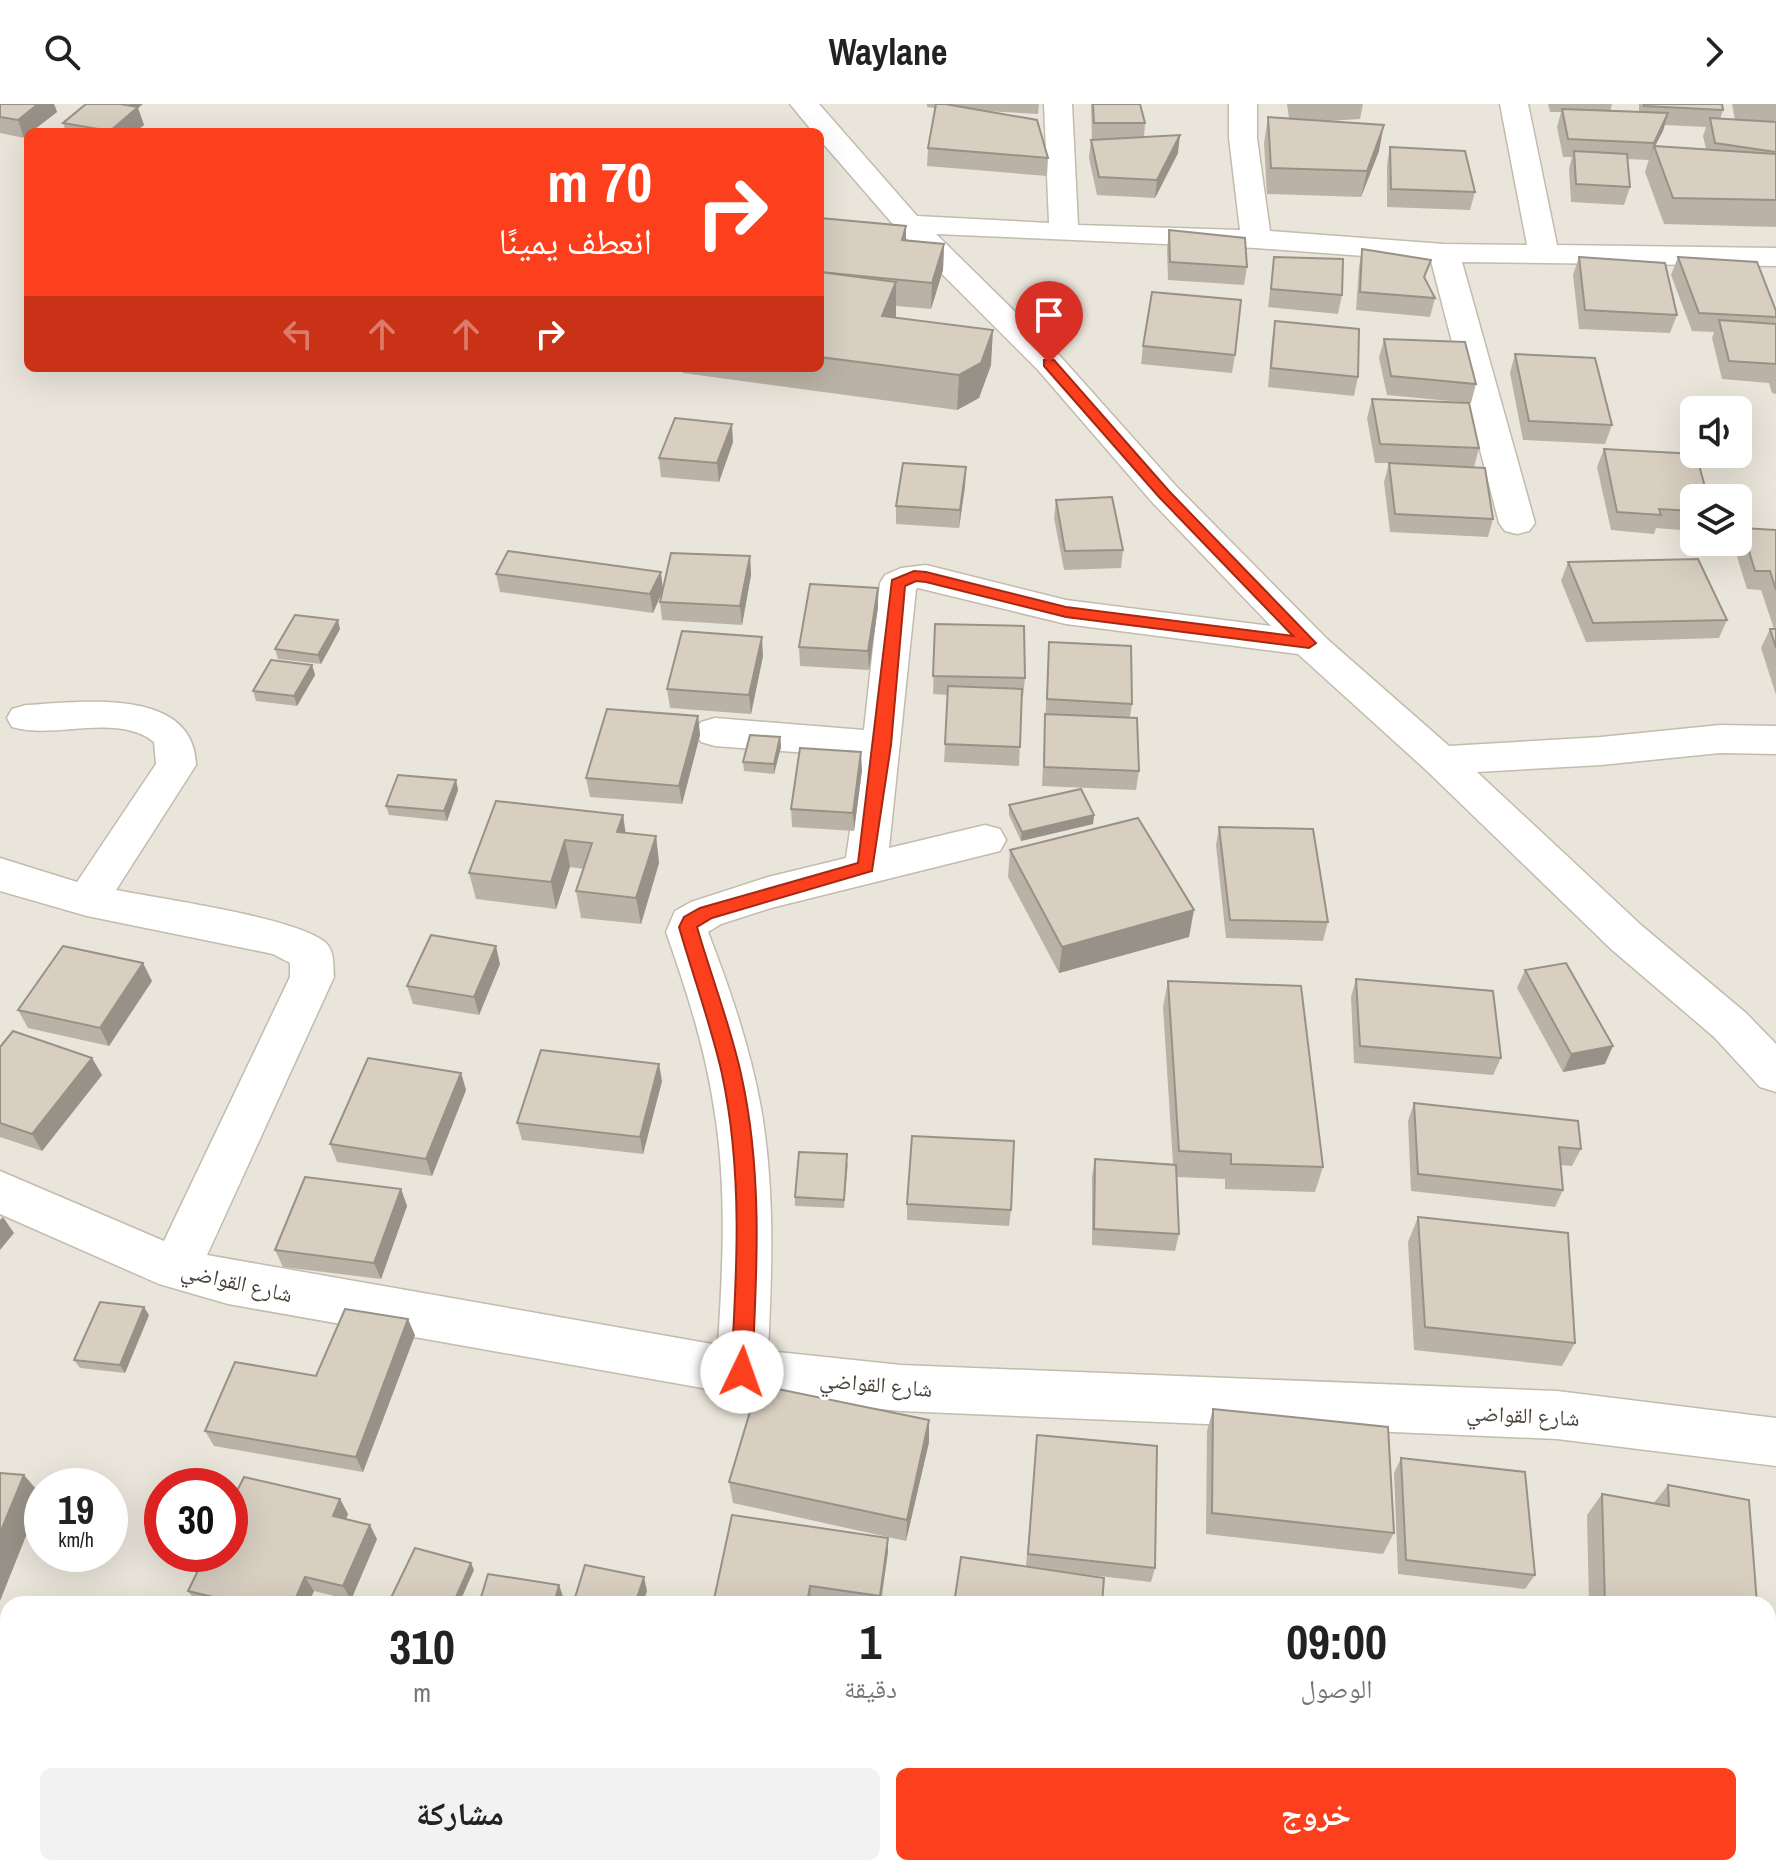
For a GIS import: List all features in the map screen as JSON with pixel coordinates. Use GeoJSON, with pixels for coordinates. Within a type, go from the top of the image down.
{"type":"FeatureCollection","features":[{"type":"Feature","properties":{"kind":"street"},"geometry":{"type":"LineString","coordinates":[[804,104],[908,224],[1049,363],[1164,494],[1309,643],[1440,760],[1626,937],[1730,1025],[1776,1074]]}},
{"type":"Feature","properties":{"kind":"street"},"geometry":{"type":"LineString","coordinates":[[1058,104],[1064,233]]}},
{"type":"Feature","properties":{"kind":"street"},"geometry":{"type":"LineString","coordinates":[[1243,104],[1243,138],[1256,239]]}},
{"type":"Feature","properties":{"kind":"street"},"geometry":{"type":"LineString","coordinates":[[1514,104],[1543,252]]}},
{"type":"Feature","properties":{"kind":"street"},"geometry":{"type":"LineString","coordinates":[[908,224],[1256,239],[1444,253],[1776,257]]}},
{"type":"Feature","properties":{"kind":"street"},"geometry":{"type":"LineString","coordinates":[[1444,253],[1517,523]]}},
{"type":"Feature","properties":{"kind":"street"},"geometry":{"type":"LineString","coordinates":[[866,867],[898,583],[914,576],[1066,612],[1309,643]]}},
{"type":"Feature","properties":{"kind":"street"},"geometry":{"type":"LineString","coordinates":[[26,718],[90,716],[151,721],[165,730],[175,744],[176,765],[87,900]]}},
{"type":"Feature","properties":{"kind":"street"},"geometry":{"type":"LineString","coordinates":[[715,732],[882,745]]}},
{"type":"Feature","properties":{"kind":"street"},"geometry":{"type":"LineString","coordinates":[[1440,760],[1601,751],[1720,739],[1776,740]]}},
{"type":"Feature","properties":{"kind":"street"},"geometry":{"type":"LineString","coordinates":[[742,1372],[749,1236],[741,1126],[731,1072],[688,927],[690,922],[706,913],[866,867],[985,840]]}},
{"type":"Feature","properties":{"kind":"street"},"geometry":{"type":"LineString","coordinates":[[6,885],[283,940],[311,955],[312,977],[176,1269]]}},
{"type":"Feature","properties":{"kind":"street","name":"شارع القواضي"},"geometry":{"type":"LineString","coordinates":[[0,1191],[76,1228],[176,1269],[297,1296],[742,1372],[901,1388],[1557,1415],[1776,1442]]}},
{"type":"Feature","properties":{"kind":"shaded area"},"geometry":{"type":"Polygon","coordinates":[[[0,104],[1776,104],[1776,1596],[0,1596],[0,104]]]}},
{"type":"Feature","properties":{"kind":"building"},"geometry":{"type":"Polygon","coordinates":[[[0,104],[38,104],[18,120],[0,117],[0,104]]]}},
{"type":"Feature","properties":{"kind":"building"},"geometry":{"type":"Polygon","coordinates":[[[86,104],[138,107],[114,128],[63,123],[86,104]]]}},
{"type":"Feature","properties":{"kind":"building"},"geometry":{"type":"Polygon","coordinates":[[[936,104],[1037,120],[1048,158],[928,148],[936,104]]]}},
{"type":"Feature","properties":{"kind":"building"},"geometry":{"type":"Polygon","coordinates":[[[1093,104],[1140,104],[1145,123],[1094,123],[1093,104]]]}},
{"type":"Feature","properties":{"kind":"building"},"geometry":{"type":"Polygon","coordinates":[[[1722,104],[1723,110],[1644,106],[1722,104]]]}},
{"type":"Feature","properties":{"kind":"building"},"geometry":{"type":"Polygon","coordinates":[[[1562,109],[1668,113],[1654,143],[1568,139],[1562,109]]]}},
{"type":"Feature","properties":{"kind":"building"},"geometry":{"type":"Polygon","coordinates":[[[1268,117],[1384,125],[1367,171],[1271,168],[1268,117]]]}},
{"type":"Feature","properties":{"kind":"building"},"geometry":{"type":"Polygon","coordinates":[[[1710,118],[1776,122],[1776,152],[1715,143],[1710,118]]]}},
{"type":"Feature","properties":{"kind":"building"},"geometry":{"type":"Polygon","coordinates":[[[1180,135],[1157,180],[1099,177],[1091,140],[1180,135]]]}},
{"type":"Feature","properties":{"kind":"building"},"geometry":{"type":"Polygon","coordinates":[[[1654,146],[1776,154],[1776,200],[1673,198],[1654,146]]]}},
{"type":"Feature","properties":{"kind":"building"},"geometry":{"type":"Polygon","coordinates":[[[1390,147],[1465,151],[1475,192],[1391,189],[1390,147]]]}},
{"type":"Feature","properties":{"kind":"building"},"geometry":{"type":"Polygon","coordinates":[[[1574,151],[1627,154],[1630,187],[1576,184],[1574,151]]]}},
{"type":"Feature","properties":{"kind":"building"},"geometry":{"type":"Polygon","coordinates":[[[824,218],[906,226],[902,240],[944,244],[932,283],[824,272],[824,218]]]}},
{"type":"Feature","properties":{"kind":"building"},"geometry":{"type":"Polygon","coordinates":[[[1169,230],[1245,238],[1247,267],[1170,262],[1169,230]]]}},
{"type":"Feature","properties":{"kind":"building"},"geometry":{"type":"Polygon","coordinates":[[[1362,249],[1431,260],[1424,277],[1435,298],[1360,292],[1362,249]]]}},
{"type":"Feature","properties":{"kind":"building"},"geometry":{"type":"Polygon","coordinates":[[[1274,257],[1343,259],[1342,295],[1271,289],[1274,257]]]}},
{"type":"Feature","properties":{"kind":"building"},"geometry":{"type":"Polygon","coordinates":[[[1579,257],[1665,263],[1677,315],[1585,310],[1579,257]]]}},
{"type":"Feature","properties":{"kind":"building"},"geometry":{"type":"Polygon","coordinates":[[[1678,257],[1757,262],[1776,317],[1699,313],[1678,257]]]}},
{"type":"Feature","properties":{"kind":"building"},"geometry":{"type":"Polygon","coordinates":[[[824,273],[896,282],[882,316],[993,330],[981,363],[959,375],[824,358],[824,273]]]}},
{"type":"Feature","properties":{"kind":"building"},"geometry":{"type":"Polygon","coordinates":[[[1152,292],[1241,300],[1235,355],[1143,346],[1152,292]]]}},
{"type":"Feature","properties":{"kind":"building"},"geometry":{"type":"Polygon","coordinates":[[[1719,320],[1776,324],[1776,364],[1729,361],[1719,320]]]}},
{"type":"Feature","properties":{"kind":"building"},"geometry":{"type":"Polygon","coordinates":[[[1275,321],[1359,329],[1358,377],[1271,368],[1275,321]]]}},
{"type":"Feature","properties":{"kind":"building"},"geometry":{"type":"Polygon","coordinates":[[[1384,339],[1465,342],[1476,384],[1391,376],[1384,339]]]}},
{"type":"Feature","properties":{"kind":"building"},"geometry":{"type":"Polygon","coordinates":[[[1515,354],[1595,358],[1612,425],[1529,421],[1515,354]]]}},
{"type":"Feature","properties":{"kind":"building"},"geometry":{"type":"Polygon","coordinates":[[[1372,399],[1469,403],[1479,448],[1380,444],[1372,399]]]}},
{"type":"Feature","properties":{"kind":"building"},"geometry":{"type":"Polygon","coordinates":[[[675,418],[732,424],[717,463],[659,458],[675,418]]]}},
{"type":"Feature","properties":{"kind":"building"},"geometry":{"type":"Polygon","coordinates":[[[1604,449],[1680,453],[1680,468],[1700,468],[1704,484],[1680,484],[1680,510],[1659,509],[1661,515],[1617,512],[1604,449]]]}},
{"type":"Feature","properties":{"kind":"building"},"geometry":{"type":"Polygon","coordinates":[[[903,463],[966,467],[960,510],[896,506],[903,463]]]}},
{"type":"Feature","properties":{"kind":"building"},"geometry":{"type":"Polygon","coordinates":[[[1389,463],[1485,468],[1493,519],[1395,514],[1389,463]]]}},
{"type":"Feature","properties":{"kind":"building"},"geometry":{"type":"Polygon","coordinates":[[[1112,497],[1123,550],[1065,551],[1056,500],[1112,497]]]}},
{"type":"Feature","properties":{"kind":"building"},"geometry":{"type":"Polygon","coordinates":[[[1752,529],[1776,530],[1776,590],[1770,571],[1755,571],[1750,556],[1752,529]]]}},
{"type":"Feature","properties":{"kind":"building"},"geometry":{"type":"Polygon","coordinates":[[[508,551],[661,572],[650,594],[496,574],[508,551]]]}},
{"type":"Feature","properties":{"kind":"building"},"geometry":{"type":"Polygon","coordinates":[[[671,553],[750,556],[740,606],[660,602],[671,553]]]}},
{"type":"Feature","properties":{"kind":"building"},"geometry":{"type":"Polygon","coordinates":[[[1698,559],[1727,620],[1593,623],[1568,562],[1698,559]]]}},
{"type":"Feature","properties":{"kind":"building"},"geometry":{"type":"Polygon","coordinates":[[[810,584],[878,588],[868,651],[799,647],[810,584]]]}},
{"type":"Feature","properties":{"kind":"building"},"geometry":{"type":"Polygon","coordinates":[[[295,615],[338,620],[318,655],[275,649],[295,615]]]}},
{"type":"Feature","properties":{"kind":"building"},"geometry":{"type":"Polygon","coordinates":[[[935,624],[1024,626],[1025,678],[933,676],[935,624]]]}},
{"type":"Feature","properties":{"kind":"building"},"geometry":{"type":"Polygon","coordinates":[[[1770,629],[1776,629],[1776,648],[1770,629]]]}},
{"type":"Feature","properties":{"kind":"building"},"geometry":{"type":"Polygon","coordinates":[[[682,631],[762,637],[749,695],[667,689],[682,631]]]}},
{"type":"Feature","properties":{"kind":"building"},"geometry":{"type":"Polygon","coordinates":[[[1049,642],[1131,646],[1132,704],[1047,699],[1049,642]]]}},
{"type":"Feature","properties":{"kind":"building"},"geometry":{"type":"Polygon","coordinates":[[[271,660],[312,665],[294,696],[253,691],[271,660]]]}},
{"type":"Feature","properties":{"kind":"building"},"geometry":{"type":"Polygon","coordinates":[[[948,686],[1022,689],[1020,747],[945,744],[948,686]]]}},
{"type":"Feature","properties":{"kind":"building"},"geometry":{"type":"Polygon","coordinates":[[[607,709],[698,716],[679,786],[586,778],[607,709]]]}},
{"type":"Feature","properties":{"kind":"building"},"geometry":{"type":"Polygon","coordinates":[[[1045,714],[1137,718],[1139,771],[1044,767],[1045,714]]]}},
{"type":"Feature","properties":{"kind":"building"},"geometry":{"type":"Polygon","coordinates":[[[750,735],[780,737],[774,764],[743,762],[750,735]]]}},
{"type":"Feature","properties":{"kind":"building"},"geometry":{"type":"Polygon","coordinates":[[[800,748],[861,752],[853,813],[791,809],[800,748]]]}},
{"type":"Feature","properties":{"kind":"building"},"geometry":{"type":"Polygon","coordinates":[[[398,775],[456,780],[444,811],[386,806],[398,775]]]}},
{"type":"Feature","properties":{"kind":"building"},"geometry":{"type":"Polygon","coordinates":[[[1081,789],[1094,815],[1022,832],[1009,805],[1081,789]]]}},
{"type":"Feature","properties":{"kind":"building"},"geometry":{"type":"Polygon","coordinates":[[[496,801],[623,815],[617,832],[656,836],[636,898],[576,891],[592,843],[565,840],[551,882],[469,873],[496,801]]]}},
{"type":"Feature","properties":{"kind":"building"},"geometry":{"type":"Polygon","coordinates":[[[1138,818],[1194,910],[1062,947],[1010,850],[1138,818]]]}},
{"type":"Feature","properties":{"kind":"building"},"geometry":{"type":"Polygon","coordinates":[[[1219,827],[1313,829],[1328,922],[1230,920],[1219,827]]]}},
{"type":"Feature","properties":{"kind":"building"},"geometry":{"type":"Polygon","coordinates":[[[431,935],[496,946],[474,997],[407,986],[431,935]]]}},
{"type":"Feature","properties":{"kind":"building"},"geometry":{"type":"Polygon","coordinates":[[[63,946],[143,963],[100,1028],[18,1010],[63,946]]]}},
{"type":"Feature","properties":{"kind":"building"},"geometry":{"type":"Polygon","coordinates":[[[1566,963],[1613,1046],[1571,1054],[1525,970],[1566,963]]]}},
{"type":"Feature","properties":{"kind":"building"},"geometry":{"type":"Polygon","coordinates":[[[1356,979],[1493,991],[1501,1058],[1360,1046],[1356,979]]]}},
{"type":"Feature","properties":{"kind":"building"},"geometry":{"type":"Polygon","coordinates":[[[1168,981],[1301,986],[1323,1167],[1231,1164],[1231,1154],[1179,1151],[1168,981]]]}},
{"type":"Feature","properties":{"kind":"building"},"geometry":{"type":"Polygon","coordinates":[[[13,1031],[92,1058],[32,1134],[0,1123],[0,1047],[13,1031]]]}},
{"type":"Feature","properties":{"kind":"building"},"geometry":{"type":"Polygon","coordinates":[[[541,1050],[659,1064],[640,1137],[517,1123],[541,1050]]]}},
{"type":"Feature","properties":{"kind":"building"},"geometry":{"type":"Polygon","coordinates":[[[368,1058],[461,1073],[426,1159],[330,1144],[368,1058]]]}},
{"type":"Feature","properties":{"kind":"building"},"geometry":{"type":"Polygon","coordinates":[[[1414,1103],[1578,1121],[1581,1149],[1559,1147],[1563,1190],[1418,1174],[1414,1103]]]}},
{"type":"Feature","properties":{"kind":"building"},"geometry":{"type":"Polygon","coordinates":[[[912,1136],[1014,1141],[1011,1210],[907,1204],[912,1136]]]}},
{"type":"Feature","properties":{"kind":"building"},"geometry":{"type":"Polygon","coordinates":[[[799,1152],[847,1154],[844,1200],[795,1197],[799,1152]]]}},
{"type":"Feature","properties":{"kind":"building"},"geometry":{"type":"Polygon","coordinates":[[[1095,1159],[1176,1165],[1179,1234],[1094,1229],[1095,1159]]]}},
{"type":"Feature","properties":{"kind":"building"},"geometry":{"type":"Polygon","coordinates":[[[305,1177],[401,1189],[374,1263],[275,1250],[305,1177]]]}},
{"type":"Feature","properties":{"kind":"building"},"geometry":{"type":"Polygon","coordinates":[[[1418,1217],[1568,1233],[1575,1343],[1425,1327],[1418,1217]]]}},
{"type":"Feature","properties":{"kind":"building"},"geometry":{"type":"Polygon","coordinates":[[[100,1302],[144,1307],[120,1365],[74,1360],[100,1302]]]}},
{"type":"Feature","properties":{"kind":"building"},"geometry":{"type":"Polygon","coordinates":[[[345,1309],[408,1319],[356,1457],[205,1431],[235,1362],[316,1376],[345,1309]]]}},
{"type":"Feature","properties":{"kind":"building"},"geometry":{"type":"Polygon","coordinates":[[[758,1385],[929,1420],[907,1520],[729,1482],[758,1385]]]}},
{"type":"Feature","properties":{"kind":"building"},"geometry":{"type":"Polygon","coordinates":[[[1213,1409],[1388,1427],[1394,1533],[1212,1513],[1213,1409]]]}},
{"type":"Feature","properties":{"kind":"building"},"geometry":{"type":"Polygon","coordinates":[[[1037,1435],[1157,1446],[1155,1568],[1028,1554],[1037,1435]]]}},
{"type":"Feature","properties":{"kind":"building"},"geometry":{"type":"Polygon","coordinates":[[[1401,1458],[1525,1472],[1535,1575],[1406,1560],[1401,1458]]]}},
{"type":"Feature","properties":{"kind":"building"},"geometry":{"type":"Polygon","coordinates":[[[0,1473],[24,1475],[0,1533],[0,1473]]]}},
{"type":"Feature","properties":{"kind":"building"},"geometry":{"type":"Polygon","coordinates":[[[248,1478],[340,1499],[333,1516],[370,1525],[343,1586],[305,1577],[297,1596],[209,1596],[188,1591],[197,1572],[248,1572],[248,1478]]]}},
{"type":"Feature","properties":{"kind":"building"},"geometry":{"type":"Polygon","coordinates":[[[1668,1485],[1749,1500],[1756,1596],[1605,1596],[1602,1494],[1669,1506],[1668,1485]]]}},
{"type":"Feature","properties":{"kind":"building"},"geometry":{"type":"Polygon","coordinates":[[[732,1515],[888,1538],[880,1596],[810,1586],[808,1596],[715,1596],[732,1515]]]}},
{"type":"Feature","properties":{"kind":"building"},"geometry":{"type":"Polygon","coordinates":[[[415,1548],[471,1563],[457,1596],[392,1596],[415,1548]]]}},
{"type":"Feature","properties":{"kind":"building"},"geometry":{"type":"Polygon","coordinates":[[[961,1557],[1104,1578],[1103,1596],[955,1596],[961,1557]]]}},
{"type":"Feature","properties":{"kind":"building"},"geometry":{"type":"Polygon","coordinates":[[[585,1565],[644,1577],[638,1596],[576,1596],[585,1565]]]}},
{"type":"Feature","properties":{"kind":"building"},"geometry":{"type":"Polygon","coordinates":[[[488,1574],[559,1585],[556,1596],[481,1596],[488,1574]]]}},
{"type":"Feature","properties":{"kind":"route"},"geometry":{"type":"LineString","coordinates":[[742,1372],[749,1236],[741,1126],[731,1072],[710,997],[687,932],[690,922],[706,913],[866,867],[898,583],[914,576],[926,577],[1066,612],[1309,643],[1164,494],[1049,363]]}}]}
